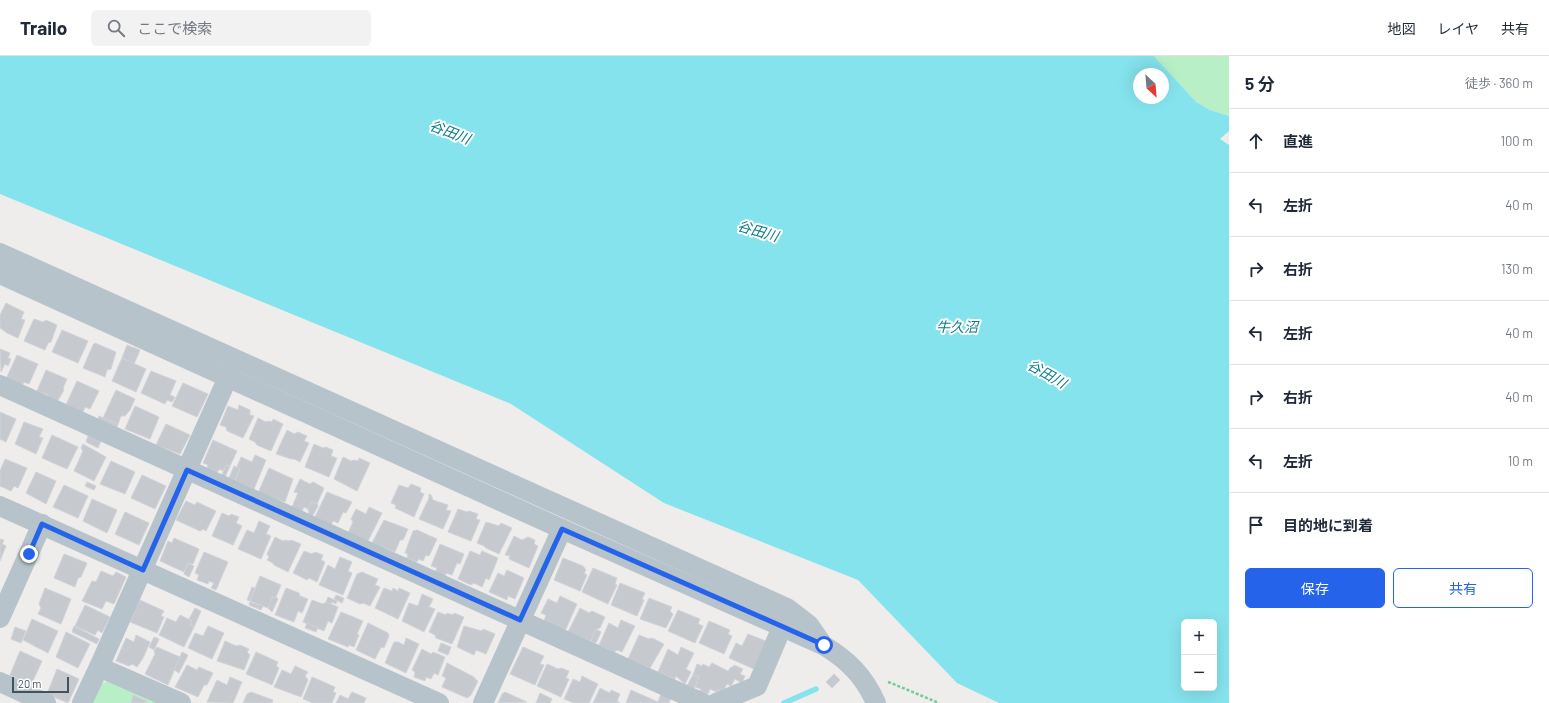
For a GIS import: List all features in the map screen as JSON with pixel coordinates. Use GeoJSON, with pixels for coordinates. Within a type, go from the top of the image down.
{"type":"FeatureCollection","features":[{"type":"Feature","properties":{"kind":"street"},"geometry":{"type":"LineString","coordinates":[[0,253],[786,608],[809,625],[824,645]]}},
{"type":"Feature","properties":{"kind":"street"},"geometry":{"type":"LineString","coordinates":[[0,274],[562,529],[824,645],[840,655],[852,667],[866,684],[876,703]]}},
{"type":"Feature","properties":{"kind":"street"},"geometry":{"type":"LineString","coordinates":[[82,703],[143,570],[228,377]]}},
{"type":"Feature","properties":{"kind":"street"},"geometry":{"type":"LineString","coordinates":[[0,385],[703,703]]}},
{"type":"Feature","properties":{"kind":"street"},"geometry":{"type":"LineString","coordinates":[[0,506],[439,703]]}},
{"type":"Feature","properties":{"kind":"street"},"geometry":{"type":"LineString","coordinates":[[0,618],[42,524]]}},
{"type":"Feature","properties":{"kind":"street"},"geometry":{"type":"LineString","coordinates":[[483,703],[562,529]]}},
{"type":"Feature","properties":{"kind":"street"},"geometry":{"type":"LineString","coordinates":[[716,703],[757,686],[782,627]]}},
{"type":"Feature","properties":{"kind":"street"},"geometry":{"type":"LineString","coordinates":[[99,668],[181,703]]}},
{"type":"Feature","properties":{"kind":"street"},"geometry":{"type":"LineString","coordinates":[[0,682],[46,703]]}},
{"type":"Feature","properties":{"kind":"path"},"geometry":{"type":"LineString","coordinates":[[866,684],[876,682],[891,683],[939,703]]}},
{"type":"Feature","properties":{"kind":"green space"},"geometry":{"type":"Polygon","coordinates":[[[1154,56],[1229,56],[1229,116],[1210,110],[1196,102],[1169,72],[1169,68],[1165,68],[1154,56]]]}},
{"type":"Feature","properties":{"kind":"green space"},"geometry":{"type":"Polygon","coordinates":[[[108,681],[159,703],[92,703],[102,683],[108,681]]]}},
{"type":"Feature","properties":{"kind":"water","name":"牛久沼"},"geometry":{"type":"Polygon","coordinates":[[[0,56],[1154,56],[1165,68],[1133,68],[1133,104],[1169,104],[1169,72],[1196,102],[1210,110],[1229,116],[1229,131],[1220,139],[1229,145],[1229,703],[999,703],[957,683],[858,580],[664,503],[511,404],[0,194],[0,56]]]}},
{"type":"Feature","properties":{"kind":"building"},"geometry":{"type":"Polygon","coordinates":[[[6,303],[24,312],[21,319],[25,320],[18,338],[0,328],[0,315],[6,303]]]}},
{"type":"Feature","properties":{"kind":"building"},"geometry":{"type":"Polygon","coordinates":[[[34,319],[43,322],[46,320],[57,325],[51,342],[48,343],[45,350],[24,341],[34,319]]]}},
{"type":"Feature","properties":{"kind":"building"},"geometry":{"type":"Polygon","coordinates":[[[62,330],[88,341],[78,363],[52,352],[62,330]]]}},
{"type":"Feature","properties":{"kind":"building"},"geometry":{"type":"Polygon","coordinates":[[[95,343],[116,352],[111,369],[107,370],[105,377],[83,368],[95,343]]]}},
{"type":"Feature","properties":{"kind":"building"},"geometry":{"type":"Polygon","coordinates":[[[127,345],[140,350],[134,364],[122,358],[127,345]]]}},
{"type":"Feature","properties":{"kind":"building"},"geometry":{"type":"Polygon","coordinates":[[[0,349],[10,353],[8,358],[11,359],[8,366],[5,364],[1,372],[0,349]]]}},
{"type":"Feature","properties":{"kind":"building"},"geometry":{"type":"Polygon","coordinates":[[[17,355],[38,364],[29,384],[24,382],[22,386],[6,379],[17,355]]]}},
{"type":"Feature","properties":{"kind":"building"},"geometry":{"type":"Polygon","coordinates":[[[122,358],[146,369],[136,392],[112,381],[122,358]]]}},
{"type":"Feature","properties":{"kind":"building"},"geometry":{"type":"Polygon","coordinates":[[[46,370],[67,379],[63,388],[64,390],[57,402],[49,398],[48,395],[37,391],[46,370]]]}},
{"type":"Feature","properties":{"kind":"building"},"geometry":{"type":"Polygon","coordinates":[[[151,371],[176,381],[170,395],[175,397],[172,402],[167,400],[165,404],[141,393],[151,371]]]}},
{"type":"Feature","properties":{"kind":"building"},"geometry":{"type":"Polygon","coordinates":[[[77,381],[99,391],[90,409],[85,407],[82,414],[65,407],[77,381]]]}},
{"type":"Feature","properties":{"kind":"building"},"geometry":{"type":"Polygon","coordinates":[[[183,383],[208,394],[197,417],[172,406],[183,383]]]}},
{"type":"Feature","properties":{"kind":"building"},"geometry":{"type":"Polygon","coordinates":[[[116,390],[135,399],[130,410],[125,416],[121,416],[118,424],[103,418],[116,390]]]}},
{"type":"Feature","properties":{"kind":"building"},"geometry":{"type":"Polygon","coordinates":[[[239,405],[250,410],[250,415],[254,416],[243,438],[227,431],[226,427],[220,425],[228,406],[238,410],[239,405]]]}},
{"type":"Feature","properties":{"kind":"building"},"geometry":{"type":"Polygon","coordinates":[[[135,406],[159,417],[150,439],[125,429],[135,406]]]}},
{"type":"Feature","properties":{"kind":"building"},"geometry":{"type":"Polygon","coordinates":[[[0,412],[16,419],[6,442],[0,439],[0,412]]]}},
{"type":"Feature","properties":{"kind":"building"},"geometry":{"type":"Polygon","coordinates":[[[99,416],[118,424],[117,427],[98,419],[99,416]]]}},
{"type":"Feature","properties":{"kind":"building"},"geometry":{"type":"Polygon","coordinates":[[[258,418],[266,422],[272,422],[273,419],[283,424],[271,451],[257,445],[249,439],[258,418]]]}},
{"type":"Feature","properties":{"kind":"building"},"geometry":{"type":"Polygon","coordinates":[[[24,422],[43,429],[39,437],[43,438],[36,454],[15,444],[24,422]]]}},
{"type":"Feature","properties":{"kind":"building"},"geometry":{"type":"Polygon","coordinates":[[[166,424],[190,435],[180,454],[156,445],[166,424]]]}},
{"type":"Feature","properties":{"kind":"building"},"geometry":{"type":"Polygon","coordinates":[[[287,430],[294,434],[298,432],[307,436],[304,441],[309,443],[300,462],[276,454],[287,430]]]}},
{"type":"Feature","properties":{"kind":"building"},"geometry":{"type":"Polygon","coordinates":[[[52,435],[78,447],[67,469],[42,458],[52,435]]]}},
{"type":"Feature","properties":{"kind":"building"},"geometry":{"type":"Polygon","coordinates":[[[88,436],[101,441],[98,448],[86,442],[88,436]]]}},
{"type":"Feature","properties":{"kind":"building"},"geometry":{"type":"Polygon","coordinates":[[[213,440],[237,451],[230,466],[226,465],[223,471],[220,469],[217,472],[207,468],[208,465],[203,463],[213,440]]]}},
{"type":"Feature","properties":{"kind":"building"},"geometry":{"type":"Polygon","coordinates":[[[83,444],[106,457],[94,481],[74,471],[83,451],[81,448],[83,444]]]}},
{"type":"Feature","properties":{"kind":"building"},"geometry":{"type":"Polygon","coordinates":[[[314,444],[333,450],[331,456],[337,458],[329,477],[305,467],[314,444]]]}},
{"type":"Feature","properties":{"kind":"building"},"geometry":{"type":"Polygon","coordinates":[[[255,455],[266,460],[254,489],[235,481],[240,469],[237,467],[241,457],[252,462],[255,455]]]}},
{"type":"Feature","properties":{"kind":"building"},"geometry":{"type":"Polygon","coordinates":[[[343,457],[351,461],[358,461],[359,458],[370,463],[357,491],[334,479],[343,457]]]}},
{"type":"Feature","properties":{"kind":"building"},"geometry":{"type":"Polygon","coordinates":[[[5,459],[27,468],[18,488],[14,486],[11,491],[0,486],[0,471],[5,459]]]}},
{"type":"Feature","properties":{"kind":"building"},"geometry":{"type":"Polygon","coordinates":[[[111,461],[135,472],[125,494],[100,484],[111,461]]]}},
{"type":"Feature","properties":{"kind":"building"},"geometry":{"type":"Polygon","coordinates":[[[226,465],[230,466],[225,477],[222,475],[226,465]]]}},
{"type":"Feature","properties":{"kind":"building"},"geometry":{"type":"Polygon","coordinates":[[[234,466],[240,469],[235,480],[229,478],[234,466]]]}},
{"type":"Feature","properties":{"kind":"building"},"geometry":{"type":"Polygon","coordinates":[[[269,468],[293,479],[285,502],[258,493],[269,468]]]}},
{"type":"Feature","properties":{"kind":"building"},"geometry":{"type":"Polygon","coordinates":[[[36,472],[56,481],[46,504],[26,493],[36,472]]]}},
{"type":"Feature","properties":{"kind":"building"},"geometry":{"type":"Polygon","coordinates":[[[142,475],[166,486],[155,509],[131,498],[142,475]]]}},
{"type":"Feature","properties":{"kind":"building"},"geometry":{"type":"Polygon","coordinates":[[[300,479],[310,484],[313,482],[324,488],[317,504],[312,502],[308,509],[304,507],[302,511],[292,507],[298,493],[294,492],[300,479]]]}},
{"type":"Feature","properties":{"kind":"building"},"geometry":{"type":"Polygon","coordinates":[[[87,482],[96,486],[94,490],[85,486],[87,482]]]}},
{"type":"Feature","properties":{"kind":"building"},"geometry":{"type":"Polygon","coordinates":[[[411,484],[421,488],[420,492],[424,494],[414,517],[395,508],[396,505],[391,503],[399,485],[408,488],[411,484]]]}},
{"type":"Feature","properties":{"kind":"building"},"geometry":{"type":"Polygon","coordinates":[[[64,485],[88,496],[78,518],[53,507],[64,485]]]}},
{"type":"Feature","properties":{"kind":"building"},"geometry":{"type":"Polygon","coordinates":[[[327,492],[352,502],[346,513],[343,512],[338,523],[333,521],[331,525],[315,517],[327,492]]]}},
{"type":"Feature","properties":{"kind":"building"},"geometry":{"type":"Polygon","coordinates":[[[429,494],[433,500],[448,505],[446,510],[451,511],[443,529],[419,519],[429,498],[429,494]]]}},
{"type":"Feature","properties":{"kind":"building"},"geometry":{"type":"Polygon","coordinates":[[[92,499],[117,510],[107,533],[83,521],[92,499]]]}},
{"type":"Feature","properties":{"kind":"building"},"geometry":{"type":"Polygon","coordinates":[[[186,501],[195,505],[197,502],[216,511],[206,531],[203,529],[200,531],[176,520],[186,501]]]}},
{"type":"Feature","properties":{"kind":"building"},"geometry":{"type":"Polygon","coordinates":[[[312,502],[318,506],[312,517],[308,515],[308,509],[312,502]]]}},
{"type":"Feature","properties":{"kind":"building"},"geometry":{"type":"Polygon","coordinates":[[[369,507],[382,513],[368,541],[348,533],[353,522],[351,519],[356,509],[366,514],[369,507]]]}},
{"type":"Feature","properties":{"kind":"building"},"geometry":{"type":"Polygon","coordinates":[[[458,509],[478,514],[476,519],[480,520],[471,541],[448,532],[458,509]]]}},
{"type":"Feature","properties":{"kind":"building"},"geometry":{"type":"Polygon","coordinates":[[[125,512],[149,523],[139,545],[115,534],[125,512]]]}},
{"type":"Feature","properties":{"kind":"building"},"geometry":{"type":"Polygon","coordinates":[[[222,513],[229,516],[231,514],[239,517],[236,523],[242,526],[233,545],[212,536],[222,513]]]}},
{"type":"Feature","properties":{"kind":"building"},"geometry":{"type":"Polygon","coordinates":[[[384,520],[408,529],[403,540],[400,540],[395,552],[372,543],[384,520]]]}},
{"type":"Feature","properties":{"kind":"building"},"geometry":{"type":"Polygon","coordinates":[[[259,521],[270,526],[266,534],[271,536],[261,559],[238,549],[247,530],[254,533],[259,521]]]}},
{"type":"Feature","properties":{"kind":"building"},"geometry":{"type":"Polygon","coordinates":[[[486,522],[499,526],[501,523],[512,528],[499,554],[477,543],[486,522]]]}},
{"type":"Feature","properties":{"kind":"building"},"geometry":{"type":"Polygon","coordinates":[[[417,530],[437,539],[429,556],[426,555],[423,561],[419,559],[417,562],[407,558],[408,554],[405,553],[413,531],[417,530]]]}},
{"type":"Feature","properties":{"kind":"building"},"geometry":{"type":"Polygon","coordinates":[[[514,536],[522,540],[528,537],[535,540],[534,544],[538,546],[529,568],[509,559],[510,556],[505,555],[514,536]]]}},
{"type":"Feature","properties":{"kind":"building"},"geometry":{"type":"Polygon","coordinates":[[[275,537],[283,541],[291,540],[301,544],[288,572],[267,560],[269,557],[267,554],[275,537]]]}},
{"type":"Feature","properties":{"kind":"building"},"geometry":{"type":"Polygon","coordinates":[[[174,538],[199,549],[193,564],[188,563],[184,572],[160,561],[168,541],[172,543],[174,538]]]}},
{"type":"Feature","properties":{"kind":"building"},"geometry":{"type":"Polygon","coordinates":[[[0,539],[4,540],[2,544],[6,546],[0,561],[0,539]]]}},
{"type":"Feature","properties":{"kind":"building"},"geometry":{"type":"Polygon","coordinates":[[[440,544],[464,554],[460,564],[457,563],[452,575],[446,573],[445,576],[435,572],[437,568],[431,566],[440,544]]]}},
{"type":"Feature","properties":{"kind":"building"},"geometry":{"type":"Polygon","coordinates":[[[304,551],[312,554],[315,552],[323,555],[321,560],[325,562],[317,582],[309,578],[307,580],[293,573],[304,551]]]}},
{"type":"Feature","properties":{"kind":"building"},"geometry":{"type":"Polygon","coordinates":[[[470,551],[480,555],[482,551],[498,558],[489,580],[486,578],[482,587],[474,583],[471,585],[458,579],[470,551]]]}},
{"type":"Feature","properties":{"kind":"building"},"geometry":{"type":"Polygon","coordinates":[[[204,552],[228,562],[216,590],[211,588],[214,583],[209,581],[208,584],[197,580],[199,575],[195,573],[204,552]]]}},
{"type":"Feature","properties":{"kind":"building"},"geometry":{"type":"Polygon","coordinates":[[[64,554],[87,563],[81,577],[78,578],[75,587],[54,578],[64,554]]]}},
{"type":"Feature","properties":{"kind":"building"},"geometry":{"type":"Polygon","coordinates":[[[340,557],[352,562],[348,571],[352,573],[343,595],[319,585],[328,565],[335,569],[340,557]]]}},
{"type":"Feature","properties":{"kind":"building"},"geometry":{"type":"Polygon","coordinates":[[[563,558],[583,566],[586,570],[584,573],[587,575],[580,591],[554,580],[563,558]]]}},
{"type":"Feature","properties":{"kind":"building"},"geometry":{"type":"Polygon","coordinates":[[[188,563],[194,566],[189,577],[184,574],[188,563]]]}},
{"type":"Feature","properties":{"kind":"building"},"geometry":{"type":"Polygon","coordinates":[[[593,568],[617,578],[615,584],[617,585],[608,604],[582,592],[593,568]]]}},
{"type":"Feature","properties":{"kind":"building"},"geometry":{"type":"Polygon","coordinates":[[[507,570],[524,578],[515,599],[508,596],[507,600],[489,592],[498,573],[504,576],[507,570]]]}},
{"type":"Feature","properties":{"kind":"building"},"geometry":{"type":"Polygon","coordinates":[[[101,571],[113,576],[116,572],[126,577],[114,604],[106,601],[102,609],[82,601],[92,581],[96,582],[101,571]]]}},
{"type":"Feature","properties":{"kind":"building"},"geometry":{"type":"Polygon","coordinates":[[[362,572],[378,579],[375,585],[380,587],[370,606],[363,603],[360,604],[347,598],[357,574],[362,572]]]}},
{"type":"Feature","properties":{"kind":"building"},"geometry":{"type":"Polygon","coordinates":[[[260,576],[281,585],[276,597],[272,598],[268,608],[250,601],[260,576]]]}},
{"type":"Feature","properties":{"kind":"building"},"geometry":{"type":"Polygon","coordinates":[[[620,583],[645,593],[642,599],[644,600],[637,616],[611,605],[620,583]]]}},
{"type":"Feature","properties":{"kind":"building"},"geometry":{"type":"Polygon","coordinates":[[[252,587],[255,588],[250,601],[247,600],[252,587]]]}},
{"type":"Feature","properties":{"kind":"building"},"geometry":{"type":"Polygon","coordinates":[[[45,588],[71,599],[61,624],[38,614],[41,608],[39,604],[45,588]]]}},
{"type":"Feature","properties":{"kind":"building"},"geometry":{"type":"Polygon","coordinates":[[[286,588],[299,593],[300,596],[308,599],[302,613],[298,611],[294,622],[275,615],[286,588]]]}},
{"type":"Feature","properties":{"kind":"building"},"geometry":{"type":"Polygon","coordinates":[[[384,588],[392,591],[393,588],[398,591],[399,588],[410,593],[398,619],[375,608],[384,588]]]}},
{"type":"Feature","properties":{"kind":"building"},"geometry":{"type":"Polygon","coordinates":[[[422,594],[433,599],[429,607],[435,609],[424,632],[402,621],[409,603],[418,606],[422,594]]]}},
{"type":"Feature","properties":{"kind":"building"},"geometry":{"type":"Polygon","coordinates":[[[336,595],[344,598],[342,603],[334,599],[336,595]]]}},
{"type":"Feature","properties":{"kind":"building"},"geometry":{"type":"Polygon","coordinates":[[[560,596],[577,604],[565,631],[544,621],[546,615],[541,613],[548,599],[557,603],[560,596]]]}},
{"type":"Feature","properties":{"kind":"building"},"geometry":{"type":"Polygon","coordinates":[[[276,597],[278,599],[272,612],[268,608],[272,598],[276,597]]]}},
{"type":"Feature","properties":{"kind":"building"},"geometry":{"type":"Polygon","coordinates":[[[328,597],[337,601],[336,604],[326,602],[328,597]]]}},
{"type":"Feature","properties":{"kind":"building"},"geometry":{"type":"Polygon","coordinates":[[[649,598],[672,607],[670,611],[673,614],[666,628],[640,619],[649,598]]]}},
{"type":"Feature","properties":{"kind":"building"},"geometry":{"type":"Polygon","coordinates":[[[140,600],[164,611],[161,616],[164,617],[157,633],[130,622],[140,600]]]}},
{"type":"Feature","properties":{"kind":"building"},"geometry":{"type":"Polygon","coordinates":[[[312,600],[323,604],[326,602],[338,607],[332,623],[328,621],[324,631],[303,622],[312,600]]]}},
{"type":"Feature","properties":{"kind":"building"},"geometry":{"type":"Polygon","coordinates":[[[250,602],[263,606],[261,610],[249,605],[250,602]]]}},
{"type":"Feature","properties":{"kind":"building"},"geometry":{"type":"Polygon","coordinates":[[[85,605],[110,617],[102,633],[98,630],[95,635],[75,626],[85,605]]]}},
{"type":"Feature","properties":{"kind":"building"},"geometry":{"type":"Polygon","coordinates":[[[195,608],[201,611],[194,627],[190,625],[192,621],[189,619],[195,608]]]}},
{"type":"Feature","properties":{"kind":"building"},"geometry":{"type":"Polygon","coordinates":[[[580,608],[589,613],[592,611],[605,617],[600,628],[596,629],[591,641],[568,632],[580,608]]]}},
{"type":"Feature","properties":{"kind":"building"},"geometry":{"type":"Polygon","coordinates":[[[678,610],[700,619],[698,624],[703,626],[695,643],[668,631],[678,610]]]}},
{"type":"Feature","properties":{"kind":"building"},"geometry":{"type":"Polygon","coordinates":[[[341,612],[363,621],[357,634],[359,635],[354,647],[349,645],[348,647],[328,639],[341,612]]]}},
{"type":"Feature","properties":{"kind":"building"},"geometry":{"type":"Polygon","coordinates":[[[438,612],[446,615],[447,613],[453,615],[454,613],[464,617],[452,644],[436,638],[435,635],[429,632],[438,612]]]}},
{"type":"Feature","properties":{"kind":"building"},"geometry":{"type":"Polygon","coordinates":[[[180,615],[192,621],[190,625],[194,627],[184,647],[159,635],[167,618],[176,622],[180,615]]]}},
{"type":"Feature","properties":{"kind":"building"},"geometry":{"type":"Polygon","coordinates":[[[32,619],[58,631],[48,653],[23,640],[32,619]]]}},
{"type":"Feature","properties":{"kind":"building"},"geometry":{"type":"Polygon","coordinates":[[[621,620],[635,626],[622,652],[617,650],[614,652],[599,645],[609,623],[618,628],[621,620]]]}},
{"type":"Feature","properties":{"kind":"building"},"geometry":{"type":"Polygon","coordinates":[[[709,621],[730,630],[728,634],[732,636],[724,654],[699,643],[709,621]]]}},
{"type":"Feature","properties":{"kind":"building"},"geometry":{"type":"Polygon","coordinates":[[[307,623],[318,628],[316,632],[305,628],[307,623]]]}},
{"type":"Feature","properties":{"kind":"building"},"geometry":{"type":"Polygon","coordinates":[[[368,623],[388,633],[389,636],[384,648],[381,647],[375,659],[356,650],[368,623]]]}},
{"type":"Feature","properties":{"kind":"building"},"geometry":{"type":"Polygon","coordinates":[[[74,626],[99,639],[97,644],[72,632],[74,626]]]}},
{"type":"Feature","properties":{"kind":"building"},"geometry":{"type":"Polygon","coordinates":[[[208,626],[224,633],[212,659],[188,648],[195,633],[203,636],[208,626]]]}},
{"type":"Feature","properties":{"kind":"building"},"geometry":{"type":"Polygon","coordinates":[[[464,626],[482,631],[483,629],[495,634],[486,654],[476,650],[474,655],[457,647],[464,626]]]}},
{"type":"Feature","properties":{"kind":"building"},"geometry":{"type":"Polygon","coordinates":[[[15,627],[26,631],[21,643],[11,639],[15,627]]]}},
{"type":"Feature","properties":{"kind":"building"},"geometry":{"type":"Polygon","coordinates":[[[596,629],[601,632],[596,643],[591,641],[596,629]]]}},
{"type":"Feature","properties":{"kind":"building"},"geometry":{"type":"Polygon","coordinates":[[[66,632],[90,644],[78,668],[56,657],[66,632]]]}},
{"type":"Feature","properties":{"kind":"building"},"geometry":{"type":"Polygon","coordinates":[[[748,634],[766,641],[754,669],[729,658],[736,643],[742,646],[748,634]]]}},
{"type":"Feature","properties":{"kind":"building"},"geometry":{"type":"Polygon","coordinates":[[[136,635],[150,642],[137,667],[132,664],[129,666],[116,661],[126,638],[134,642],[136,635]]]}},
{"type":"Feature","properties":{"kind":"building"},"geometry":{"type":"Polygon","coordinates":[[[639,635],[649,639],[652,638],[664,644],[650,668],[628,659],[639,635]]]}},
{"type":"Feature","properties":{"kind":"building"},"geometry":{"type":"Polygon","coordinates":[[[154,637],[159,639],[154,650],[149,647],[154,637]]]}},
{"type":"Feature","properties":{"kind":"building"},"geometry":{"type":"Polygon","coordinates":[[[406,638],[419,644],[406,673],[385,663],[394,642],[404,645],[406,638]]]}},
{"type":"Feature","properties":{"kind":"building"},"geometry":{"type":"Polygon","coordinates":[[[225,641],[236,646],[240,645],[249,649],[247,652],[250,655],[244,670],[217,661],[225,641]]]}},
{"type":"Feature","properties":{"kind":"building"},"geometry":{"type":"Polygon","coordinates":[[[441,643],[451,647],[448,655],[438,651],[441,643]]]}},
{"type":"Feature","properties":{"kind":"building"},"geometry":{"type":"Polygon","coordinates":[[[157,647],[180,657],[168,685],[145,674],[157,647]]]}},
{"type":"Feature","properties":{"kind":"building"},"geometry":{"type":"Polygon","coordinates":[[[523,647],[544,656],[540,664],[544,665],[535,685],[510,674],[523,647]]]}},
{"type":"Feature","properties":{"kind":"building"},"geometry":{"type":"Polygon","coordinates":[[[681,647],[694,653],[686,669],[691,672],[685,684],[676,676],[675,679],[658,672],[668,649],[678,655],[681,647]]]}},
{"type":"Feature","properties":{"kind":"building"},"geometry":{"type":"Polygon","coordinates":[[[422,649],[431,654],[433,652],[445,657],[438,675],[434,673],[431,679],[426,677],[425,681],[414,677],[415,672],[412,670],[422,649]]]}},
{"type":"Feature","properties":{"kind":"building"},"geometry":{"type":"Polygon","coordinates":[[[20,651],[42,661],[31,685],[10,675],[20,651]]]}},
{"type":"Feature","properties":{"kind":"building"},"geometry":{"type":"Polygon","coordinates":[[[182,652],[188,655],[179,673],[174,670],[182,652]]]}},
{"type":"Feature","properties":{"kind":"building"},"geometry":{"type":"Polygon","coordinates":[[[256,652],[278,662],[276,666],[279,668],[272,685],[246,674],[256,652]]]}},
{"type":"Feature","properties":{"kind":"building"},"geometry":{"type":"Polygon","coordinates":[[[447,663],[474,677],[478,681],[471,695],[467,698],[442,687],[446,678],[442,676],[447,663]]]}},
{"type":"Feature","properties":{"kind":"building"},"geometry":{"type":"Polygon","coordinates":[[[712,663],[728,671],[734,665],[743,669],[740,674],[745,676],[742,683],[735,679],[731,686],[727,684],[723,691],[718,690],[717,692],[710,689],[708,694],[700,691],[701,689],[695,687],[699,677],[693,675],[697,664],[702,666],[703,664],[709,667],[712,663]]]}},
{"type":"Feature","properties":{"kind":"building"},"geometry":{"type":"Polygon","coordinates":[[[547,664],[558,669],[561,668],[569,671],[566,678],[569,679],[561,697],[537,686],[547,664]]]}},
{"type":"Feature","properties":{"kind":"building"},"geometry":{"type":"Polygon","coordinates":[[[187,665],[197,670],[199,667],[213,673],[207,685],[204,685],[198,697],[175,687],[187,665]]]}},
{"type":"Feature","properties":{"kind":"building"},"geometry":{"type":"Polygon","coordinates":[[[295,666],[308,672],[305,676],[308,680],[301,697],[274,687],[282,670],[291,674],[295,666]]]}},
{"type":"Feature","properties":{"kind":"building"},"geometry":{"type":"Polygon","coordinates":[[[57,669],[79,679],[68,703],[47,694],[57,669]]]}},
{"type":"Feature","properties":{"kind":"building"},"geometry":{"type":"Polygon","coordinates":[[[834,674],[840,680],[832,688],[826,682],[834,674]]]}},
{"type":"Feature","properties":{"kind":"building"},"geometry":{"type":"Polygon","coordinates":[[[693,675],[699,677],[695,687],[692,688],[687,686],[693,675]]]}},
{"type":"Feature","properties":{"kind":"building"},"geometry":{"type":"Polygon","coordinates":[[[582,676],[598,684],[589,703],[574,703],[564,699],[573,679],[580,682],[582,676]]]}},
{"type":"Feature","properties":{"kind":"building"},"geometry":{"type":"Polygon","coordinates":[[[230,677],[242,682],[233,703],[207,702],[217,680],[227,685],[230,677]]]}},
{"type":"Feature","properties":{"kind":"building"},"geometry":{"type":"Polygon","coordinates":[[[312,677],[335,687],[333,692],[336,693],[332,703],[313,703],[303,699],[312,677]]]}},
{"type":"Feature","properties":{"kind":"building"},"geometry":{"type":"Polygon","coordinates":[[[600,688],[610,693],[611,690],[620,694],[617,701],[620,703],[593,703],[600,688]]]}},
{"type":"Feature","properties":{"kind":"building"},"geometry":{"type":"Polygon","coordinates":[[[631,690],[658,702],[661,694],[671,698],[669,703],[626,703],[631,690]]]}},
{"type":"Feature","properties":{"kind":"building"},"geometry":{"type":"Polygon","coordinates":[[[251,692],[273,700],[272,703],[243,703],[247,694],[251,692]]]}},
{"type":"Feature","properties":{"kind":"building"},"geometry":{"type":"Polygon","coordinates":[[[352,692],[366,698],[364,703],[336,703],[340,695],[348,699],[352,692]]]}},
{"type":"Feature","properties":{"kind":"building"},"geometry":{"type":"Polygon","coordinates":[[[505,692],[527,702],[498,703],[502,694],[505,692]]]}},
{"type":"Feature","properties":{"kind":"building"},"geometry":{"type":"Polygon","coordinates":[[[540,693],[552,699],[550,703],[536,703],[540,693]]]}},
{"type":"Feature","properties":{"kind":"building"},"geometry":{"type":"Polygon","coordinates":[[[133,695],[147,701],[146,703],[131,703],[133,695]]]}},
{"type":"Feature","properties":{"kind":"waterway"},"geometry":{"type":"LineString","coordinates":[[784,703],[816,689]]}},
{"type":"Feature","properties":{"kind":"route"},"geometry":{"type":"LineString","coordinates":[[29,554],[42,524],[143,570],[187,470],[520,620],[562,529],[824,645]]}},
{"type":"Feature","properties":{"kind":"water label","name":"谷田川"},"geometry":{"type":"Point","coordinates":[450,132]}},
{"type":"Feature","properties":{"kind":"water label","name":"谷田川"},"geometry":{"type":"Point","coordinates":[758,231]}},
{"type":"Feature","properties":{"kind":"water label","name":"谷田川"},"geometry":{"type":"Point","coordinates":[1047,374]}}]}
